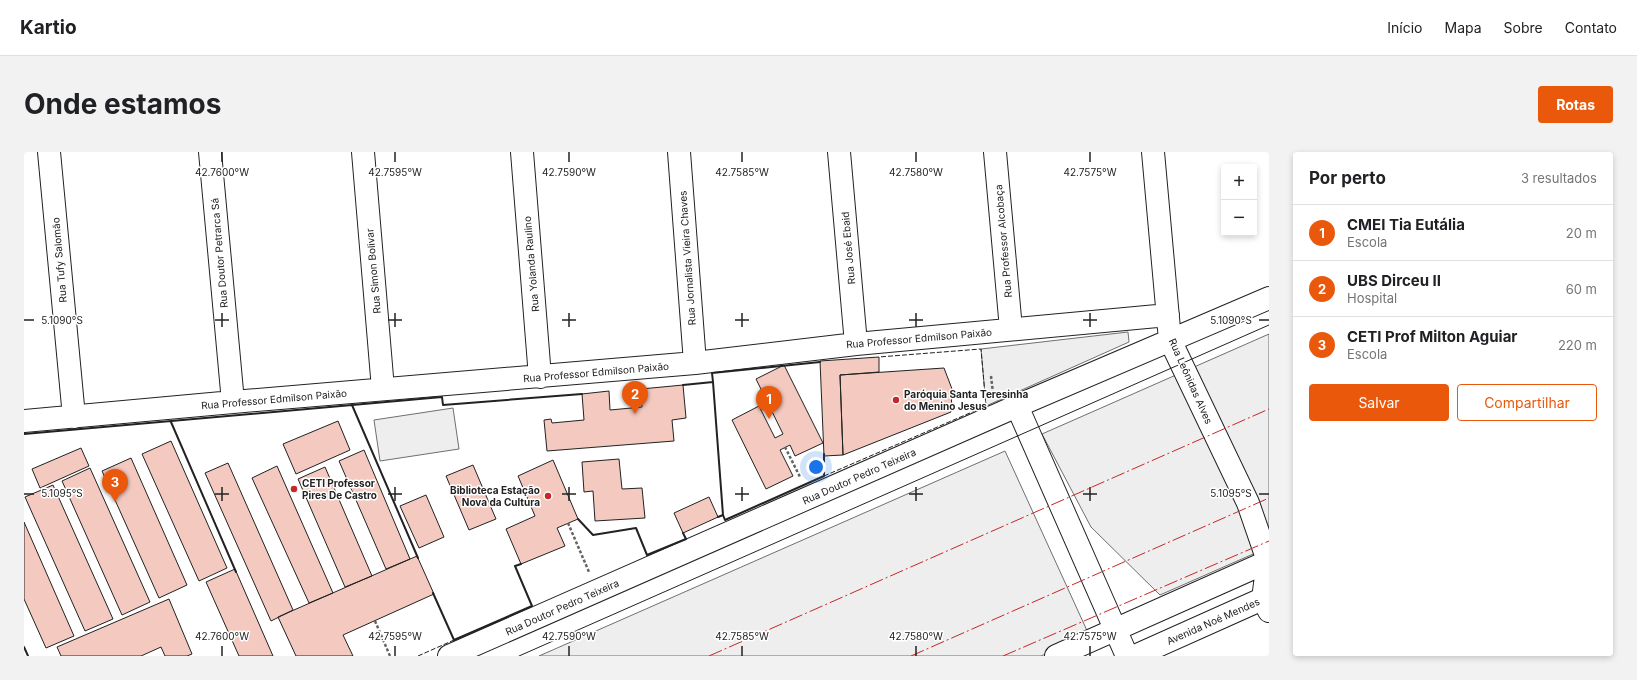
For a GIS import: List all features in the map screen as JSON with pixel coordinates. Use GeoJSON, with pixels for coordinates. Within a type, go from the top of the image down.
{"type":"FeatureCollection","features":[{"type":"Feature","properties":{"kind":"street","name":"Rua Tufy Salomão"},"geometry":{"type":"LineString","coordinates":[[49,152],[74,417]]}},
{"type":"Feature","properties":{"kind":"street","name":"Rua Doutor Petrarca Sá"},"geometry":{"type":"LineString","coordinates":[[210,152],[233,402]]}},
{"type":"Feature","properties":{"kind":"street","name":"Rua Simon Bolivar"},"geometry":{"type":"LineString","coordinates":[[363,152],[383,389]]}},
{"type":"Feature","properties":{"kind":"street","name":"Rua Yolanda Raulino"},"geometry":{"type":"LineString","coordinates":[[522,152],[540,377]]}},
{"type":"Feature","properties":{"kind":"street","name":"Rua Jornalista Vieira Chaves"},"geometry":{"type":"LineString","coordinates":[[679,152],[695,363]]}},
{"type":"Feature","properties":{"kind":"street","name":"Rua José Ebaid"},"geometry":{"type":"LineString","coordinates":[[839,152],[856,344]]}},
{"type":"Feature","properties":{"kind":"street","name":"Rua Professor Alcobaça"},"geometry":{"type":"LineString","coordinates":[[994,152],[1011,330]]}},
{"type":"Feature","properties":{"kind":"street","name":"Rua Leônidas Alves"},"geometry":{"type":"LineString","coordinates":[[1153,152],[1170,340],[1248,503],[1269,561],[1267,602]]}},
{"type":"Feature","properties":{"kind":"street","name":"Rua Doutor Pedro Teixeira"},"geometry":{"type":"LineString","coordinates":[[449,656],[1017,406],[1269,298]]}},
{"type":"Feature","properties":{"kind":"street","name":"Rua Professor Edmilson Paixão"},"geometry":{"type":"LineString","coordinates":[[24,421],[695,363],[856,344],[1168,315]]}},
{"type":"Feature","properties":{"kind":"street"},"geometry":{"type":"LineString","coordinates":[[1017,406],[1127,656]]}},
{"type":"Feature","properties":{"kind":"street"},"geometry":{"type":"LineString","coordinates":[[1056,656],[1269,561]]}},
{"type":"Feature","properties":{"kind":"street","name":"Avenida Noé Mendes"},"geometry":{"type":"LineString","coordinates":[[1135,656],[1267,602]]}},
{"type":"Feature","properties":{"kind":"path"},"geometry":{"type":"LineString","coordinates":[[785,447],[810,498]]}},
{"type":"Feature","properties":{"kind":"path"},"geometry":{"type":"LineString","coordinates":[[568,523],[598,591]]}},
{"type":"Feature","properties":{"kind":"path"},"geometry":{"type":"LineString","coordinates":[[375,621],[390,656]]}},
{"type":"Feature","properties":{"kind":"shaded area"},"geometry":{"type":"Polygon","coordinates":[[[1128,332],[1129,342],[986,406],[981,349],[1128,332]]]}},
{"type":"Feature","properties":{"kind":"shaded area"},"geometry":{"type":"Polygon","coordinates":[[[1269,334],[1269,547],[1160,595],[1091,527],[1042,434],[1269,334]]]}},
{"type":"Feature","properties":{"kind":"shaded area"},"geometry":{"type":"Polygon","coordinates":[[[453,408],[459,449],[380,461],[374,420],[453,408]]]}},
{"type":"Feature","properties":{"kind":"shaded area"},"geometry":{"type":"Polygon","coordinates":[[[1005,451],[1089,635],[1041,656],[539,656],[1005,451]]]}},
{"type":"Feature","properties":{"kind":"building"},"geometry":{"type":"Polygon","coordinates":[[[879,357],[879,372],[840,375],[843,455],[824,456],[820,361],[879,357]]]}},
{"type":"Feature","properties":{"kind":"building"},"geometry":{"type":"Polygon","coordinates":[[[784,365],[823,443],[795,456],[790,445],[780,450],[793,476],[766,489],[732,420],[759,406],[775,438],[783,434],[756,379],[784,365]]]}},
{"type":"Feature","properties":{"kind":"building","name":"Paróquia Santa Teresinha do Menino Jesus"},"geometry":{"type":"Polygon","coordinates":[[[944,368],[952,389],[951,412],[843,455],[840,375],[944,368]]]}},
{"type":"Feature","properties":{"kind":"building"},"geometry":{"type":"Polygon","coordinates":[[[683,385],[686,418],[672,420],[674,441],[547,451],[544,420],[551,419],[552,423],[584,420],[582,394],[609,391],[610,410],[642,407],[641,389],[683,385]]]}},
{"type":"Feature","properties":{"kind":"building"},"geometry":{"type":"Polygon","coordinates":[[[338,421],[350,450],[296,474],[283,444],[338,421]]]}},
{"type":"Feature","properties":{"kind":"building"},"geometry":{"type":"Polygon","coordinates":[[[171,441],[227,568],[199,581],[142,454],[171,441]]]}},
{"type":"Feature","properties":{"kind":"building"},"geometry":{"type":"Polygon","coordinates":[[[81,448],[89,466],[40,488],[32,469],[81,448]]]}},
{"type":"Feature","properties":{"kind":"building"},"geometry":{"type":"Polygon","coordinates":[[[364,450],[410,559],[386,569],[339,461],[364,450]]]}},
{"type":"Feature","properties":{"kind":"building"},"geometry":{"type":"Polygon","coordinates":[[[131,458],[187,585],[159,598],[102,471],[131,458]]]}},
{"type":"Feature","properties":{"kind":"building"},"geometry":{"type":"Polygon","coordinates":[[[619,459],[622,489],[642,488],[645,518],[595,521],[593,491],[584,492],[582,462],[619,459]]]}},
{"type":"Feature","properties":{"kind":"building","name":"Biblioteca Estação Nova da Cultura"},"geometry":{"type":"Polygon","coordinates":[[[553,460],[578,519],[557,528],[565,546],[521,564],[506,529],[535,516],[518,476],[553,460]]]}},
{"type":"Feature","properties":{"kind":"building"},"geometry":{"type":"Polygon","coordinates":[[[228,463],[293,610],[271,621],[205,473],[228,463]]]}},
{"type":"Feature","properties":{"kind":"building"},"geometry":{"type":"Polygon","coordinates":[[[473,465],[496,519],[469,530],[446,476],[473,465]]]}},
{"type":"Feature","properties":{"kind":"building"},"geometry":{"type":"Polygon","coordinates":[[[277,466],[333,593],[309,603],[252,478],[277,466]]]}},
{"type":"Feature","properties":{"kind":"building"},"geometry":{"type":"Polygon","coordinates":[[[325,467],[372,576],[345,587],[298,479],[325,467]]]}},
{"type":"Feature","properties":{"kind":"building"},"geometry":{"type":"Polygon","coordinates":[[[90,468],[150,602],[122,615],[62,481],[90,468]]]}},
{"type":"Feature","properties":{"kind":"building"},"geometry":{"type":"Polygon","coordinates":[[[53,485],[113,619],[85,631],[25,497],[53,485]]]}},
{"type":"Feature","properties":{"kind":"building"},"geometry":{"type":"Polygon","coordinates":[[[426,495],[444,537],[419,548],[400,506],[426,495]]]}},
{"type":"Feature","properties":{"kind":"building"},"geometry":{"type":"Polygon","coordinates":[[[709,497],[718,517],[683,533],[674,513],[709,497]]]}},
{"type":"Feature","properties":{"kind":"building"},"geometry":{"type":"Polygon","coordinates":[[[24,522],[74,636],[46,648],[24,599],[24,522]]]}},
{"type":"Feature","properties":{"kind":"building"},"geometry":{"type":"Polygon","coordinates":[[[417,556],[434,594],[343,635],[353,656],[296,656],[278,617],[417,556]]]}},
{"type":"Feature","properties":{"kind":"building"},"geometry":{"type":"Polygon","coordinates":[[[235,569],[273,656],[239,656],[206,582],[235,569]]]}},
{"type":"Feature","properties":{"kind":"building"},"geometry":{"type":"Polygon","coordinates":[[[169,599],[192,654],[187,656],[165,656],[161,647],[141,656],[61,656],[57,647],[169,599]]]}},
{"type":"Feature","properties":{"kind":"tram line"},"geometry":{"type":"LineString","coordinates":[[519,656],[1269,325]]}},
{"type":"Feature","properties":{"kind":"fence"},"geometry":{"type":"LineString","coordinates":[[824,476],[986,406],[981,349],[879,357]]}},
{"type":"Feature","properties":{"kind":"fence"},"geometry":{"type":"LineString","coordinates":[[418,656],[454,640]]}},
{"type":"Feature","properties":{"kind":"wall"},"geometry":{"type":"LineString","coordinates":[[683,385],[713,382],[712,373],[820,362]]}},
{"type":"Feature","properties":{"kind":"wall"},"geometry":{"type":"LineString","coordinates":[[713,382],[723,515]]}},
{"type":"Feature","properties":{"kind":"wall"},"geometry":{"type":"LineString","coordinates":[[24,434],[442,397],[443,405],[582,394]]}},
{"type":"Feature","properties":{"kind":"wall"},"geometry":{"type":"LineString","coordinates":[[352,405],[418,558]]}},
{"type":"Feature","properties":{"kind":"wall"},"geometry":{"type":"LineString","coordinates":[[171,422],[236,572]]}},
{"type":"Feature","properties":{"kind":"wall"},"geometry":{"type":"LineString","coordinates":[[718,517],[723,515],[725,520],[824,476],[824,454]]}},
{"type":"Feature","properties":{"kind":"wall"},"geometry":{"type":"LineString","coordinates":[[578,519],[593,535],[636,528],[647,555],[686,539],[683,533]]}},
{"type":"Feature","properties":{"kind":"wall"},"geometry":{"type":"LineString","coordinates":[[433,593],[454,640],[532,606],[515,566],[521,564]]}},
{"type":"Feature","properties":{"kind":"wall"},"geometry":{"type":"LineString","coordinates":[[24,647],[28,656]]}},
{"type":"Feature","properties":{"kind":"power"},"geometry":{"type":"LineString","coordinates":[[709,656],[1269,409]]}},
{"type":"Feature","properties":{"kind":"power"},"geometry":{"type":"LineString","coordinates":[[911,656],[1269,498]]}},
{"type":"Feature","properties":{"kind":"power"},"geometry":{"type":"LineString","coordinates":[[1003,656],[1269,541]]}},
{"type":"Feature","properties":{"kind":"place","name":"Paróquia Santa Teresinha do Menino Jesus"},"geometry":{"type":"Point","coordinates":[896,400]}},
{"type":"Feature","properties":{"kind":"place","name":"UBS Dirceu II"},"geometry":{"type":"Point","coordinates":[635,414]}},
{"type":"Feature","properties":{"kind":"place","name":"CMEI Tia Eutália"},"geometry":{"type":"Point","coordinates":[769,419]}},
{"type":"Feature","properties":{"kind":"place","name":"CETI Professor Pires De Castro"},"geometry":{"type":"Point","coordinates":[294,489]}},
{"type":"Feature","properties":{"kind":"place","name":"Biblioteca Estação Nova da Cultura"},"geometry":{"type":"Point","coordinates":[548,496]}},
{"type":"Feature","properties":{"kind":"place","name":"CETI Prof Milton Aguiar"},"geometry":{"type":"Point","coordinates":[115,502]}}]}
